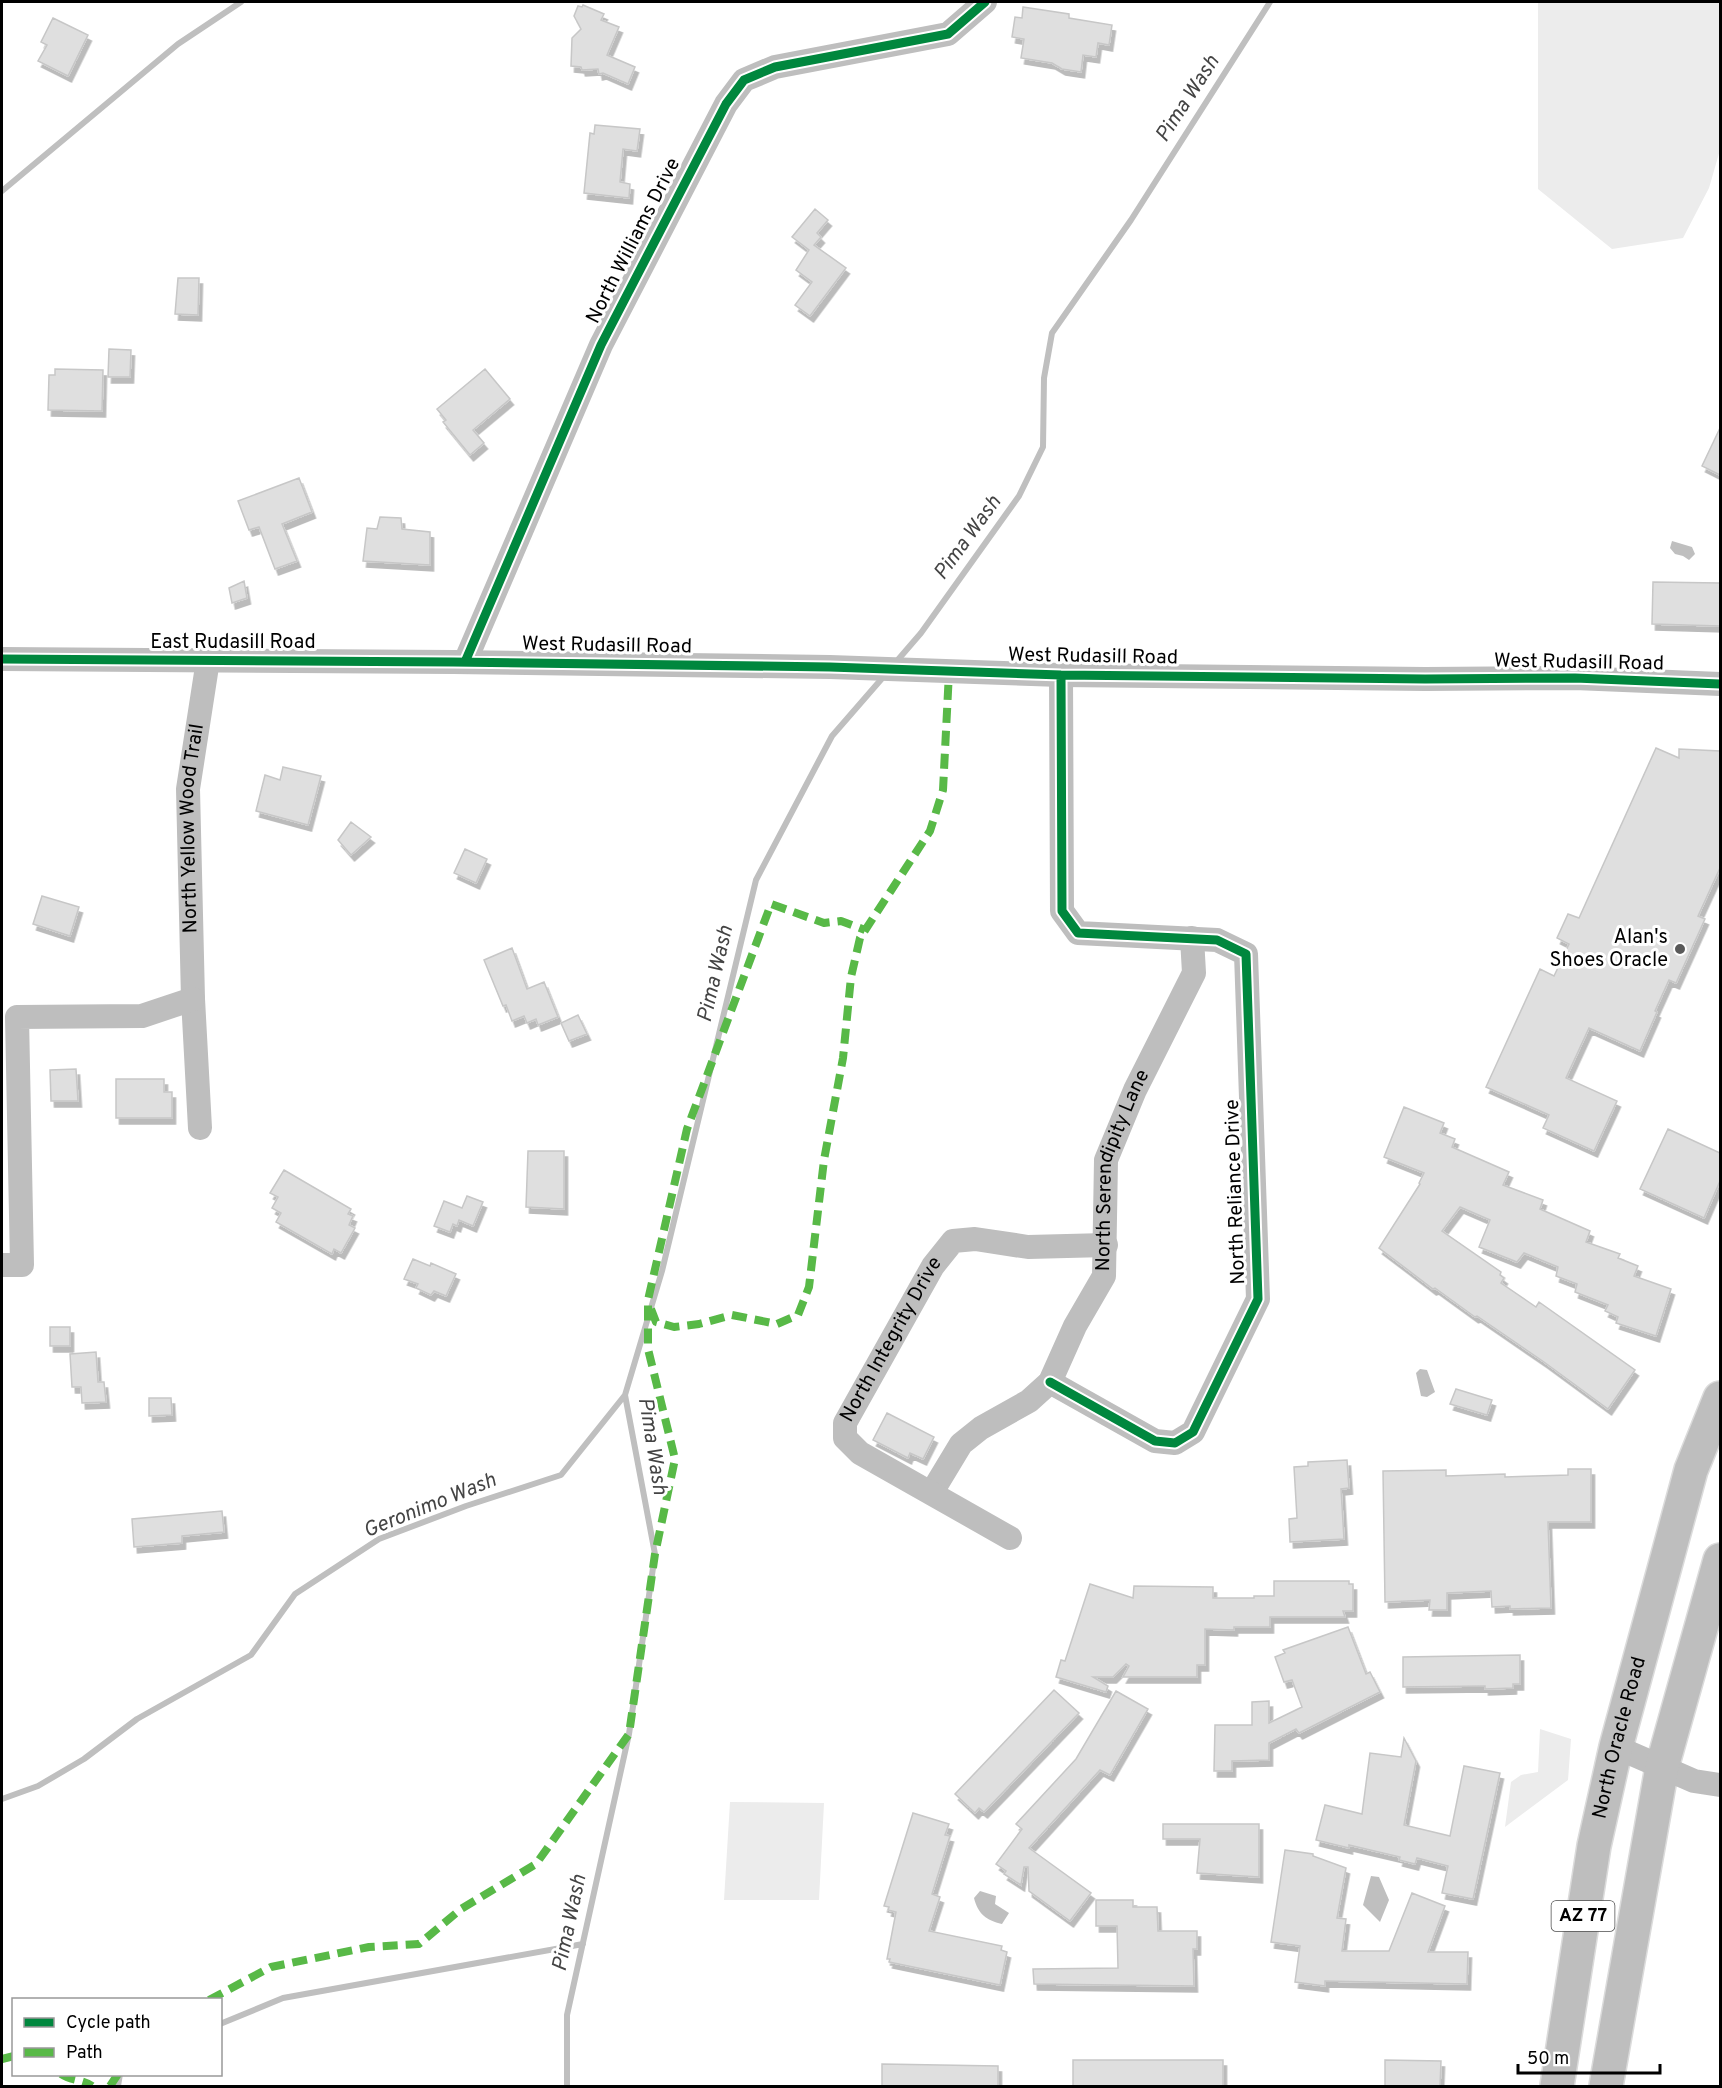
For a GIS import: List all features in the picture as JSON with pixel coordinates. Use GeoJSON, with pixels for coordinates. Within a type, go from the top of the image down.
{"type":"FeatureCollection","features":[{"type":"Feature","properties":{"kind":"highway","name":"North Oracle Road"},"geometry":{"type":"LineString","coordinates":[[1557,2086],[1594,1846],[1616,1747],[1691,1470],[1720,1398]]}},
{"type":"Feature","properties":{"kind":"highway","name":"AZ 77"},"geometry":{"type":"LineString","coordinates":[[1606,2086],[1662,1767],[1720,1560]]}},
{"type":"Feature","properties":{"kind":"street","name":"North Williams Drive"},"geometry":{"type":"LineString","coordinates":[[465,662],[601,345],[726,104],[744,80],[775,67],[948,34],[985,2]]}},
{"type":"Feature","properties":{"kind":"street","name":"East Rudasill Road"},"geometry":{"type":"LineString","coordinates":[[2,659],[465,662]]}},
{"type":"Feature","properties":{"kind":"street","name":"North Yellow Wood Trail"},"geometry":{"type":"LineString","coordinates":[[200,1128],[193,999],[188,789],[208,660]]}},
{"type":"Feature","properties":{"kind":"street","name":"West Rudasill Road"},"geometry":{"type":"LineString","coordinates":[[465,662],[830,668],[1061,675],[1425,679],[1575,678],[1720,684]]}},
{"type":"Feature","properties":{"kind":"street"},"geometry":{"type":"LineString","coordinates":[[1061,675],[1062,911],[1078,933],[1192,938]]}},
{"type":"Feature","properties":{"kind":"street","name":"North Serendipity Lane"},"geometry":{"type":"LineString","coordinates":[[932,1492],[962,1444],[981,1428],[1029,1401],[1050,1382],[1075,1326],[1104,1276],[1106,1160],[1135,1090],[1194,973],[1192,938]]}},
{"type":"Feature","properties":{"kind":"street","name":"North Reliance Drive"},"geometry":{"type":"LineString","coordinates":[[1050,1382],[1155,1441],[1175,1443],[1193,1432],[1258,1299],[1246,954],[1217,940],[1192,938]]}},
{"type":"Feature","properties":{"kind":"street"},"geometry":{"type":"LineString","coordinates":[[2,1265],[22,1265],[17,1017],[142,1016],[193,999]]}},
{"type":"Feature","properties":{"kind":"street","name":"North Integrity Drive"},"geometry":{"type":"LineString","coordinates":[[1010,1538],[860,1453],[845,1438],[845,1424],[933,1266],[953,1241],[975,1239],[1028,1247],[1106,1245]]}},
{"type":"Feature","properties":{"kind":"street"},"geometry":{"type":"LineString","coordinates":[[1616,1747],[1694,1781],[1720,1785]]}},
{"type":"Feature","properties":{"kind":"shaded area"},"geometry":{"type":"Polygon","coordinates":[[[1538,2],[1720,2],[1720,150],[1709,188],[1683,238],[1612,249],[1538,189],[1538,2]]]}},
{"type":"Feature","properties":{"kind":"shaded area"},"geometry":{"type":"Polygon","coordinates":[[[1672,541],[1692,547],[1695,554],[1689,560],[1675,554],[1670,548],[1672,541]]]}},
{"type":"Feature","properties":{"kind":"shaded area"},"geometry":{"type":"Polygon","coordinates":[[[1420,1369],[1427,1370],[1435,1392],[1427,1397],[1421,1396],[1416,1373],[1420,1369]]]}},
{"type":"Feature","properties":{"kind":"shaded area"},"geometry":{"type":"Polygon","coordinates":[[[1540,1729],[1571,1739],[1568,1780],[1505,1827],[1511,1782],[1521,1775],[1538,1772],[1540,1729]]]}},
{"type":"Feature","properties":{"kind":"shaded area"},"geometry":{"type":"Polygon","coordinates":[[[730,1802],[824,1803],[819,1900],[724,1900],[730,1802]]]}},
{"type":"Feature","properties":{"kind":"shaded area"},"geometry":{"type":"Polygon","coordinates":[[[1371,1876],[1379,1877],[1389,1900],[1380,1922],[1363,1905],[1371,1876]]]}},
{"type":"Feature","properties":{"kind":"shaded area"},"geometry":{"type":"Polygon","coordinates":[[[980,1891],[996,1896],[995,1904],[1009,1913],[1002,1924],[987,1918],[980,1912],[974,1898],[980,1891]]]}},
{"type":"Feature","properties":{"kind":"building"},"geometry":{"type":"Polygon","coordinates":[[[583,5],[604,14],[601,20],[619,27],[607,55],[635,67],[628,84],[603,73],[599,74],[598,69],[582,70],[581,67],[571,66],[572,38],[581,29],[574,16],[578,6],[583,5]]]}},
{"type":"Feature","properties":{"kind":"building"},"geometry":{"type":"Polygon","coordinates":[[[1023,7],[1069,14],[1069,18],[1112,25],[1109,45],[1098,43],[1096,57],[1083,55],[1081,72],[1062,69],[1052,63],[1021,58],[1024,39],[1012,37],[1015,17],[1022,18],[1023,7]]]}},
{"type":"Feature","properties":{"kind":"building"},"geometry":{"type":"Polygon","coordinates":[[[53,18],[88,35],[68,76],[38,61],[47,45],[41,42],[53,18]]]}},
{"type":"Feature","properties":{"kind":"building"},"geometry":{"type":"Polygon","coordinates":[[[595,125],[640,129],[637,151],[623,149],[620,182],[630,184],[629,198],[584,193],[590,133],[594,134],[595,125]]]}},
{"type":"Feature","properties":{"kind":"building"},"geometry":{"type":"Polygon","coordinates":[[[815,209],[828,220],[817,233],[821,237],[814,245],[846,268],[810,316],[795,305],[812,282],[796,270],[809,250],[792,237],[815,209]]]}},
{"type":"Feature","properties":{"kind":"building"},"geometry":{"type":"Polygon","coordinates":[[[178,278],[199,278],[198,315],[175,314],[178,278]]]}},
{"type":"Feature","properties":{"kind":"building"},"geometry":{"type":"Polygon","coordinates":[[[109,349],[131,350],[130,377],[108,377],[109,349]]]}},
{"type":"Feature","properties":{"kind":"building"},"geometry":{"type":"Polygon","coordinates":[[[55,369],[103,370],[102,411],[48,410],[49,375],[55,375],[55,369]]]}},
{"type":"Feature","properties":{"kind":"building"},"geometry":{"type":"Polygon","coordinates":[[[485,369],[510,399],[473,430],[484,443],[470,455],[443,422],[446,420],[437,409],[485,369]]]}},
{"type":"Feature","properties":{"kind":"building"},"geometry":{"type":"Polygon","coordinates":[[[1720,428],[1720,475],[1702,466],[1720,428]]]}},
{"type":"Feature","properties":{"kind":"building"},"geometry":{"type":"Polygon","coordinates":[[[299,478],[312,512],[282,524],[297,561],[275,569],[259,527],[249,530],[238,501],[299,478]]]}},
{"type":"Feature","properties":{"kind":"building"},"geometry":{"type":"Polygon","coordinates":[[[380,517],[401,518],[402,529],[430,532],[430,565],[363,561],[367,528],[377,529],[380,517]]]}},
{"type":"Feature","properties":{"kind":"building"},"geometry":{"type":"Polygon","coordinates":[[[244,581],[247,598],[232,603],[229,588],[244,581]]]}},
{"type":"Feature","properties":{"kind":"building"},"geometry":{"type":"Polygon","coordinates":[[[1653,582],[1720,583],[1720,626],[1652,624],[1653,582]]]}},
{"type":"Feature","properties":{"kind":"building"},"geometry":{"type":"Polygon","coordinates":[[[1656,748],[1679,758],[1679,749],[1720,751],[1720,868],[1698,916],[1705,919],[1676,983],[1669,980],[1640,1051],[1589,1028],[1566,1078],[1617,1101],[1594,1151],[1543,1128],[1549,1115],[1486,1087],[1540,969],[1554,976],[1569,944],[1557,938],[1568,914],[1579,918],[1656,748]]]}},
{"type":"Feature","properties":{"kind":"building"},"geometry":{"type":"Polygon","coordinates":[[[283,767],[321,776],[308,825],[256,811],[265,775],[280,780],[283,767]]]}},
{"type":"Feature","properties":{"kind":"building"},"geometry":{"type":"Polygon","coordinates":[[[351,822],[371,837],[351,855],[338,840],[351,822]]]}},
{"type":"Feature","properties":{"kind":"building"},"geometry":{"type":"Polygon","coordinates":[[[465,849],[487,859],[476,883],[454,873],[465,849]]]}},
{"type":"Feature","properties":{"kind":"building"},"geometry":{"type":"Polygon","coordinates":[[[42,896],[79,907],[70,936],[33,924],[42,896]]]}},
{"type":"Feature","properties":{"kind":"building"},"geometry":{"type":"Polygon","coordinates":[[[512,948],[527,989],[544,982],[558,1017],[538,1025],[536,1019],[527,1023],[524,1016],[512,1021],[506,1005],[503,1006],[484,960],[512,948]]]}},
{"type":"Feature","properties":{"kind":"building"},"geometry":{"type":"Polygon","coordinates":[[[578,1015],[587,1034],[569,1041],[561,1023],[578,1015]]]}},
{"type":"Feature","properties":{"kind":"building"},"geometry":{"type":"Polygon","coordinates":[[[76,1069],[78,1101],[51,1101],[50,1070],[76,1069]]]}},
{"type":"Feature","properties":{"kind":"building"},"geometry":{"type":"Polygon","coordinates":[[[116,1079],[164,1079],[164,1092],[172,1092],[172,1118],[116,1118],[116,1079]]]}},
{"type":"Feature","properties":{"kind":"building"},"geometry":{"type":"Polygon","coordinates":[[[1404,1107],[1444,1123],[1440,1133],[1455,1139],[1452,1147],[1509,1172],[1503,1185],[1543,1200],[1540,1209],[1590,1231],[1586,1242],[1620,1254],[1618,1258],[1638,1266],[1634,1276],[1671,1289],[1656,1336],[1616,1323],[1618,1317],[1605,1311],[1608,1305],[1575,1292],[1577,1284],[1556,1276],[1558,1267],[1524,1253],[1517,1262],[1479,1247],[1490,1220],[1460,1207],[1442,1231],[1501,1272],[1500,1275],[1504,1278],[1501,1283],[1536,1307],[1539,1302],[1635,1370],[1608,1409],[1477,1316],[1475,1317],[1435,1288],[1433,1289],[1379,1248],[1420,1184],[1424,1173],[1384,1157],[1404,1107]]]}},
{"type":"Feature","properties":{"kind":"building"},"geometry":{"type":"Polygon","coordinates":[[[1668,1129],[1720,1153],[1720,1181],[1704,1218],[1640,1189],[1668,1129]]]}},
{"type":"Feature","properties":{"kind":"building"},"geometry":{"type":"Polygon","coordinates":[[[528,1151],[564,1151],[564,1209],[526,1207],[528,1151]]]}},
{"type":"Feature","properties":{"kind":"building"},"geometry":{"type":"Polygon","coordinates":[[[284,1170],[351,1209],[348,1214],[353,1216],[349,1225],[355,1228],[341,1253],[334,1249],[332,1254],[276,1222],[281,1213],[272,1208],[278,1197],[270,1193],[284,1170]]]}},
{"type":"Feature","properties":{"kind":"building"},"geometry":{"type":"Polygon","coordinates":[[[467,1196],[483,1202],[473,1226],[459,1220],[457,1226],[453,1224],[450,1232],[434,1226],[444,1201],[462,1208],[467,1196]]]}},
{"type":"Feature","properties":{"kind":"building"},"geometry":{"type":"Polygon","coordinates":[[[413,1259],[430,1266],[431,1263],[456,1274],[446,1296],[434,1291],[431,1295],[416,1288],[418,1284],[404,1279],[413,1259]]]}},
{"type":"Feature","properties":{"kind":"building"},"geometry":{"type":"Polygon","coordinates":[[[50,1327],[70,1327],[70,1346],[50,1346],[50,1327]]]}},
{"type":"Feature","properties":{"kind":"building"},"geometry":{"type":"Polygon","coordinates":[[[96,1352],[98,1382],[104,1382],[106,1402],[82,1403],[81,1387],[72,1387],[70,1354],[96,1352]]]}},
{"type":"Feature","properties":{"kind":"building"},"geometry":{"type":"Polygon","coordinates":[[[1456,1389],[1492,1400],[1487,1415],[1450,1404],[1456,1389]]]}},
{"type":"Feature","properties":{"kind":"building"},"geometry":{"type":"Polygon","coordinates":[[[149,1398],[171,1398],[172,1415],[149,1416],[149,1398]]]}},
{"type":"Feature","properties":{"kind":"building"},"geometry":{"type":"Polygon","coordinates":[[[887,1413],[934,1437],[923,1459],[910,1453],[908,1458],[873,1440],[887,1413]]]}},
{"type":"Feature","properties":{"kind":"building"},"geometry":{"type":"Polygon","coordinates":[[[1347,1460],[1349,1488],[1341,1489],[1344,1539],[1290,1542],[1289,1519],[1297,1518],[1294,1467],[1308,1466],[1308,1462],[1347,1460]]]}},
{"type":"Feature","properties":{"kind":"building"},"geometry":{"type":"Polygon","coordinates":[[[1568,1469],[1591,1469],[1591,1522],[1548,1522],[1551,1608],[1492,1607],[1491,1591],[1447,1593],[1447,1610],[1429,1610],[1430,1600],[1385,1602],[1383,1471],[1446,1470],[1446,1476],[1505,1474],[1505,1477],[1568,1475],[1568,1469]]]}},
{"type":"Feature","properties":{"kind":"building"},"geometry":{"type":"Polygon","coordinates":[[[222,1511],[224,1532],[182,1536],[182,1543],[134,1547],[132,1519],[222,1511]]]}},
{"type":"Feature","properties":{"kind":"building"},"geometry":{"type":"Polygon","coordinates":[[[1274,1581],[1349,1581],[1349,1584],[1353,1584],[1353,1611],[1343,1611],[1345,1617],[1270,1617],[1270,1627],[1234,1627],[1234,1630],[1205,1629],[1205,1665],[1197,1665],[1197,1677],[1123,1677],[1129,1666],[1126,1664],[1113,1677],[1093,1677],[1108,1686],[1106,1692],[1056,1677],[1061,1660],[1065,1661],[1090,1584],[1133,1598],[1134,1586],[1213,1587],[1213,1598],[1254,1598],[1254,1596],[1274,1596],[1274,1581]]]}},
{"type":"Feature","properties":{"kind":"building"},"geometry":{"type":"Polygon","coordinates":[[[1348,1627],[1366,1674],[1370,1672],[1380,1692],[1299,1733],[1296,1729],[1269,1743],[1269,1760],[1232,1761],[1232,1771],[1214,1771],[1215,1725],[1252,1725],[1252,1702],[1269,1701],[1269,1723],[1302,1707],[1292,1680],[1284,1682],[1275,1657],[1285,1653],[1283,1650],[1348,1627]]]}},
{"type":"Feature","properties":{"kind":"building"},"geometry":{"type":"Polygon","coordinates":[[[1520,1655],[1520,1684],[1513,1684],[1513,1688],[1403,1687],[1403,1657],[1520,1655]]]}},
{"type":"Feature","properties":{"kind":"building"},"geometry":{"type":"Polygon","coordinates":[[[1054,1690],[1079,1713],[984,1812],[979,1808],[975,1813],[955,1794],[1054,1690]]]}},
{"type":"Feature","properties":{"kind":"building"},"geometry":{"type":"Polygon","coordinates":[[[1116,1691],[1148,1709],[1110,1775],[1100,1770],[1029,1848],[1091,1893],[1070,1921],[1029,1891],[1028,1867],[1024,1867],[1021,1885],[1004,1874],[1006,1871],[996,1864],[1022,1829],[1016,1824],[1076,1759],[1116,1691]]]}},
{"type":"Feature","properties":{"kind":"building"},"geometry":{"type":"Polygon","coordinates":[[[1404,1738],[1416,1761],[1404,1825],[1450,1836],[1464,1766],[1500,1773],[1473,1899],[1442,1893],[1448,1866],[1417,1858],[1415,1864],[1399,1860],[1400,1857],[1316,1840],[1325,1805],[1362,1814],[1370,1753],[1401,1757],[1404,1738]]]}},
{"type":"Feature","properties":{"kind":"building"},"geometry":{"type":"Polygon","coordinates":[[[913,1813],[949,1824],[945,1835],[950,1836],[932,1894],[940,1897],[929,1931],[1002,1946],[1001,1950],[1007,1952],[1000,1985],[889,1962],[890,1959],[887,1959],[896,1912],[884,1906],[913,1813]]]}},
{"type":"Feature","properties":{"kind":"building"},"geometry":{"type":"Polygon","coordinates":[[[1163,1824],[1259,1824],[1259,1877],[1197,1873],[1200,1839],[1163,1839],[1163,1824]]]}},
{"type":"Feature","properties":{"kind":"building"},"geometry":{"type":"Polygon","coordinates":[[[1285,1850],[1313,1854],[1313,1856],[1346,1868],[1337,1918],[1346,1919],[1342,1951],[1389,1951],[1412,1893],[1445,1906],[1428,1952],[1468,1952],[1467,1984],[1325,1981],[1325,1986],[1295,1982],[1300,1946],[1271,1942],[1285,1850]]]}},
{"type":"Feature","properties":{"kind":"building"},"geometry":{"type":"Polygon","coordinates":[[[1096,1900],[1133,1900],[1133,1907],[1157,1907],[1158,1931],[1197,1931],[1197,1949],[1193,1949],[1194,1986],[1034,1984],[1033,1969],[1118,1968],[1117,1926],[1096,1926],[1096,1900]]]}},
{"type":"Feature","properties":{"kind":"building"},"geometry":{"type":"Polygon","coordinates":[[[1073,2060],[1223,2060],[1223,2086],[1073,2086],[1073,2060]]]}},
{"type":"Feature","properties":{"kind":"building"},"geometry":{"type":"Polygon","coordinates":[[[1385,2060],[1441,2061],[1440,2086],[1385,2086],[1385,2060]]]}},
{"type":"Feature","properties":{"kind":"building"},"geometry":{"type":"Polygon","coordinates":[[[882,2064],[998,2066],[998,2086],[882,2086],[882,2064]]]}},
{"type":"Feature","properties":{"kind":"waterway"},"geometry":{"type":"LineString","coordinates":[[2,191],[178,44],[241,2]]}},
{"type":"Feature","properties":{"kind":"waterway","name":"Pima Wash"},"geometry":{"type":"LineString","coordinates":[[896,662],[921,633],[1019,496],[1043,447],[1044,378],[1052,333],[1131,220],[1270,2]]}},
{"type":"Feature","properties":{"kind":"waterway","name":"Pima Wash"},"geometry":{"type":"LineString","coordinates":[[567,2086],[567,2015],[629,1734],[655,1554],[625,1395],[662,1271],[756,880],[832,736],[885,675]]}},
{"type":"Feature","properties":{"kind":"waterway","name":"Geronimo Wash"},"geometry":{"type":"LineString","coordinates":[[2,1799],[38,1786],[84,1759],[137,1719],[251,1655],[295,1594],[379,1539],[466,1506],[561,1475],[625,1395]]}},
{"type":"Feature","properties":{"kind":"waterway"},"geometry":{"type":"LineString","coordinates":[[222,2023],[283,1998],[583,1944]]}},
{"type":"Feature","properties":{"kind":"waterway"},"geometry":{"type":"LineString","coordinates":[[118,2086],[120,2076]]}},
{"type":"Feature","properties":{"kind":"marked path"},"geometry":{"type":"LineString","coordinates":[[651,1309],[656,1322],[674,1327],[699,1324],[732,1315],[777,1324],[798,1315],[809,1287],[824,1160],[843,1058],[851,977],[860,938],[930,831],[943,790],[949,672]]}},
{"type":"Feature","properties":{"kind":"marked path"},"geometry":{"type":"LineString","coordinates":[[213,1998],[271,1967],[369,1947],[419,1944],[461,1909],[536,1864],[629,1734],[655,1554],[675,1459],[648,1349],[648,1300],[687,1129],[771,904],[824,923],[841,921],[865,930]]}},
{"type":"Feature","properties":{"kind":"marked path"},"geometry":{"type":"LineString","coordinates":[[2,2059],[12,2056]]}},
{"type":"Feature","properties":{"kind":"marked path"},"geometry":{"type":"LineString","coordinates":[[65,2076],[92,2086]]}},
{"type":"Feature","properties":{"kind":"marked path"},"geometry":{"type":"LineString","coordinates":[[110,2086],[117,2076]]}},
{"type":"Feature","properties":{"kind":"cycle path"},"geometry":{"type":"LineString","coordinates":[[465,662],[601,345],[726,104],[744,80],[775,67],[948,34],[985,2]]}},
{"type":"Feature","properties":{"kind":"cycle path"},"geometry":{"type":"LineString","coordinates":[[2,659],[830,667],[1061,675],[1425,679],[1575,678],[1720,684]]}},
{"type":"Feature","properties":{"kind":"cycle path"},"geometry":{"type":"LineString","coordinates":[[1050,1382],[1155,1441],[1175,1443],[1193,1432],[1258,1299],[1246,954],[1217,940],[1078,933],[1062,911],[1061,675]]}},
{"type":"Feature","properties":{"kind":"place","name":"Alan's Shoes Oracle"},"geometry":{"type":"Point","coordinates":[1680,949]}}]}
